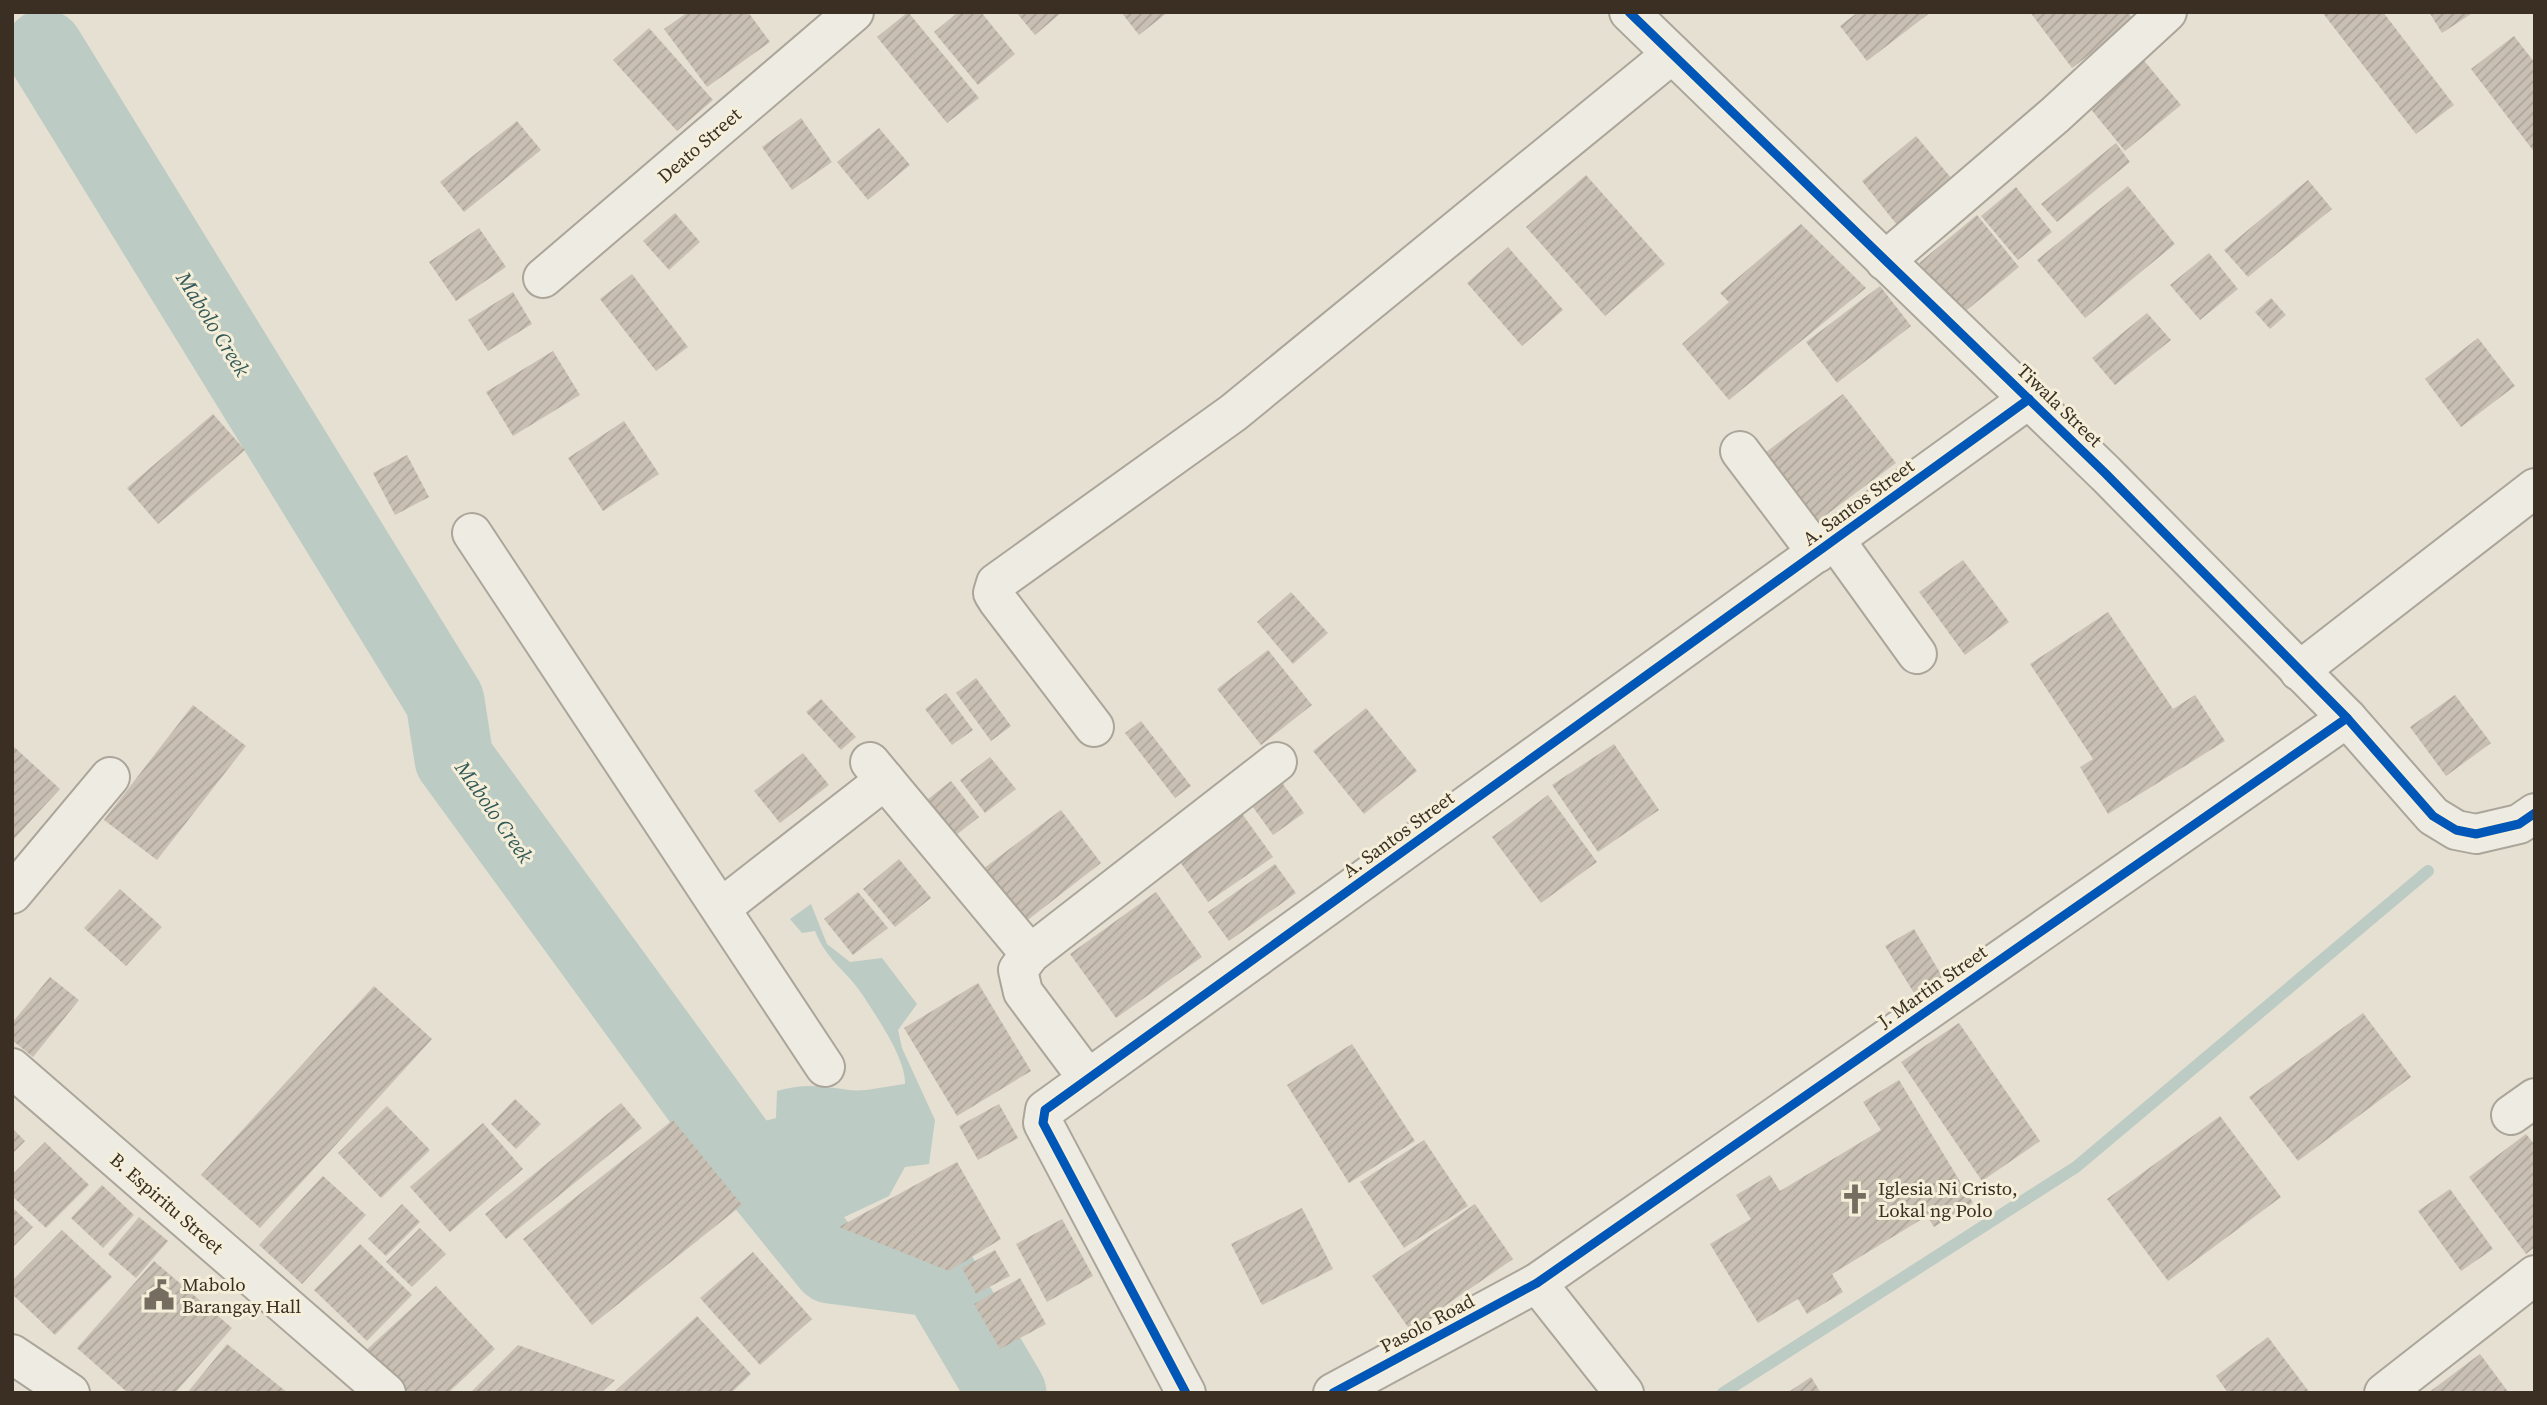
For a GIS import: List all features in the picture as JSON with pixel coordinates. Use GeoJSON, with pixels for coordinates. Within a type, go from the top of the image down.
{"type":"FeatureCollection","features":[{"type":"Feature","properties":{"kind":"street","name":"Deato Street"},"geometry":{"type":"LineString","coordinates":[[543,278],[854,12]]}},
{"type":"Feature","properties":{"kind":"street","name":"Tiwala Street"},"geometry":{"type":"LineString","coordinates":[[1629,12],[2029,399],[2347,718],[2433,816],[2456,830],[2476,834],[2519,824],[2535,813]]}},
{"type":"Feature","properties":{"kind":"street"},"geometry":{"type":"LineString","coordinates":[[1885,261],[2055,115],[2167,12]]}},
{"type":"Feature","properties":{"kind":"street"},"geometry":{"type":"LineString","coordinates":[[1094,727],[998,601],[993,593],[996,583],[1233,414],[1672,54]]}},
{"type":"Feature","properties":{"kind":"street","name":"A. Santos Street"},"geometry":{"type":"LineString","coordinates":[[1186,1393],[1043,1123],[1045,1110],[2029,399]]}},
{"type":"Feature","properties":{"kind":"street"},"geometry":{"type":"LineString","coordinates":[[1740,451],[1826,546],[1917,654]]}},
{"type":"Feature","properties":{"kind":"street"},"geometry":{"type":"LineString","coordinates":[[2299,671],[2535,488]]}},
{"type":"Feature","properties":{"kind":"street"},"geometry":{"type":"LineString","coordinates":[[472,533],[825,1068]]}},
{"type":"Feature","properties":{"kind":"street","name":"J. Martin Street"},"geometry":{"type":"LineString","coordinates":[[1537,1283],[2347,718]]}},
{"type":"Feature","properties":{"kind":"street"},"geometry":{"type":"LineString","coordinates":[[1088,1079],[1023,992],[1017,970],[1030,954],[1277,762]]}},
{"type":"Feature","properties":{"kind":"street"},"geometry":{"type":"LineString","coordinates":[[721,908],[877,771],[1030,954]]}},
{"type":"Feature","properties":{"kind":"street"},"geometry":{"type":"LineString","coordinates":[[12,894],[110,777]]}},
{"type":"Feature","properties":{"kind":"street","name":"B. Espiritu Street"},"geometry":{"type":"LineString","coordinates":[[12,1068],[386,1393]]}},
{"type":"Feature","properties":{"kind":"street"},"geometry":{"type":"LineString","coordinates":[[2384,1393],[2535,1275]]}},
{"type":"Feature","properties":{"kind":"street"},"geometry":{"type":"LineString","coordinates":[[1537,1283],[1624,1393]]}},
{"type":"Feature","properties":{"kind":"street","name":"Pasolo Road"},"geometry":{"type":"LineString","coordinates":[[1332,1393],[1537,1283]]}},
{"type":"Feature","properties":{"kind":"street"},"geometry":{"type":"LineString","coordinates":[[12,1354],[70,1393]]}},
{"type":"Feature","properties":{"kind":"shaded area"},"geometry":{"type":"Polygon","coordinates":[[[811,904],[827,944],[850,962],[882,958],[917,1004],[898,1030],[902,1048],[935,1120],[929,1164],[905,1167],[889,1196],[834,1222],[836,1251],[814,1267],[713,1135],[776,1118],[777,1091],[813,1086],[862,1090],[905,1084],[896,1051],[858,988],[832,959],[815,931],[802,933],[790,919],[811,904]]]}},
{"type":"Feature","properties":{"kind":"building"},"geometry":{"type":"Polygon","coordinates":[[[688,12],[748,12],[770,42],[707,87],[664,29],[688,12]]]}},
{"type":"Feature","properties":{"kind":"building"},"geometry":{"type":"Polygon","coordinates":[[[908,12],[979,98],[947,123],[877,37],[908,12]]]}},
{"type":"Feature","properties":{"kind":"building"},"geometry":{"type":"Polygon","coordinates":[[[958,12],[981,12],[1015,54],[978,85],[934,32],[958,12]]]}},
{"type":"Feature","properties":{"kind":"building"},"geometry":{"type":"Polygon","coordinates":[[[1016,12],[1062,12],[1035,35],[1016,12]]]}},
{"type":"Feature","properties":{"kind":"building"},"geometry":{"type":"Polygon","coordinates":[[[1121,12],[1168,12],[1139,35],[1121,12]]]}},
{"type":"Feature","properties":{"kind":"building"},"geometry":{"type":"Polygon","coordinates":[[[1858,12],[1931,12],[1867,61],[1840,26],[1858,12]]]}},
{"type":"Feature","properties":{"kind":"building"},"geometry":{"type":"Polygon","coordinates":[[[2030,12],[2128,12],[2134,21],[2072,68],[2030,12]]]}},
{"type":"Feature","properties":{"kind":"building"},"geometry":{"type":"Polygon","coordinates":[[[2322,12],[2383,12],[2454,105],[2416,134],[2322,12]]]}},
{"type":"Feature","properties":{"kind":"building"},"geometry":{"type":"Polygon","coordinates":[[[2429,12],[2474,12],[2442,33],[2429,12]]]}},
{"type":"Feature","properties":{"kind":"building"},"geometry":{"type":"Polygon","coordinates":[[[649,28],[713,100],[677,131],[613,60],[649,28]]]}},
{"type":"Feature","properties":{"kind":"building"},"geometry":{"type":"Polygon","coordinates":[[[2514,36],[2535,63],[2535,153],[2471,69],[2514,36]]]}},
{"type":"Feature","properties":{"kind":"building"},"geometry":{"type":"Polygon","coordinates":[[[2141,57],[2181,105],[2125,151],[2085,102],[2141,57]]]}},
{"type":"Feature","properties":{"kind":"building"},"geometry":{"type":"Polygon","coordinates":[[[801,118],[832,162],[792,190],[762,147],[801,118]]]}},
{"type":"Feature","properties":{"kind":"building"},"geometry":{"type":"Polygon","coordinates":[[[517,121],[541,150],[464,212],[440,182],[517,121]]]}},
{"type":"Feature","properties":{"kind":"building"},"geometry":{"type":"Polygon","coordinates":[[[879,128],[910,165],[868,200],[837,162],[879,128]]]}},
{"type":"Feature","properties":{"kind":"building"},"geometry":{"type":"Polygon","coordinates":[[[1916,136],[1952,179],[1897,225],[1862,181],[1916,136]]]}},
{"type":"Feature","properties":{"kind":"building"},"geometry":{"type":"Polygon","coordinates":[[[2116,143],[2130,162],[2057,222],[2041,204],[2116,143]]]}},
{"type":"Feature","properties":{"kind":"building"},"geometry":{"type":"Polygon","coordinates":[[[1586,175],[1665,264],[1605,316],[1526,227],[1586,175]]]}},
{"type":"Feature","properties":{"kind":"building"},"geometry":{"type":"Polygon","coordinates":[[[2308,180],[2332,209],[2248,277],[2224,250],[2308,180]]]}},
{"type":"Feature","properties":{"kind":"building"},"geometry":{"type":"Polygon","coordinates":[[[2128,186],[2175,244],[2085,318],[2037,260],[2128,186]]]}},
{"type":"Feature","properties":{"kind":"building"},"geometry":{"type":"Polygon","coordinates":[[[2016,187],[2052,232],[2018,260],[1981,216],[2016,187]]]}},
{"type":"Feature","properties":{"kind":"building"},"geometry":{"type":"Polygon","coordinates":[[[675,213],[700,242],[669,270],[643,241],[675,213]]]}},
{"type":"Feature","properties":{"kind":"building"},"geometry":{"type":"Polygon","coordinates":[[[1977,215],[2019,267],[1962,314],[1919,263],[1977,215]]]}},
{"type":"Feature","properties":{"kind":"building"},"geometry":{"type":"Polygon","coordinates":[[[1801,224],[1866,288],[1729,400],[1682,344],[1729,302],[1720,293],[1801,224]]]}},
{"type":"Feature","properties":{"kind":"building"},"geometry":{"type":"Polygon","coordinates":[[[479,228],[506,267],[456,301],[429,262],[479,228]]]}},
{"type":"Feature","properties":{"kind":"building"},"geometry":{"type":"Polygon","coordinates":[[[1508,247],[1563,310],[1522,346],[1467,283],[1508,247]]]}},
{"type":"Feature","properties":{"kind":"building"},"geometry":{"type":"Polygon","coordinates":[[[2209,253],[2238,289],[2200,320],[2170,285],[2209,253]]]}},
{"type":"Feature","properties":{"kind":"building"},"geometry":{"type":"Polygon","coordinates":[[[632,274],[688,347],[656,371],[600,299],[632,274]]]}},
{"type":"Feature","properties":{"kind":"building"},"geometry":{"type":"Polygon","coordinates":[[[1880,286],[1911,326],[1837,383],[1806,342],[1880,286]]]}},
{"type":"Feature","properties":{"kind":"building"},"geometry":{"type":"Polygon","coordinates":[[[513,292],[532,324],[488,351],[468,320],[513,292]]]}},
{"type":"Feature","properties":{"kind":"building"},"geometry":{"type":"Polygon","coordinates":[[[2271,298],[2286,315],[2270,329],[2255,312],[2271,298]]]}},
{"type":"Feature","properties":{"kind":"building"},"geometry":{"type":"Polygon","coordinates":[[[2147,313],[2171,340],[2115,385],[2092,358],[2147,313]]]}},
{"type":"Feature","properties":{"kind":"building"},"geometry":{"type":"Polygon","coordinates":[[[2478,338],[2515,386],[2461,427],[2425,379],[2478,338]]]}},
{"type":"Feature","properties":{"kind":"building"},"geometry":{"type":"Polygon","coordinates":[[[553,351],[580,395],[513,436],[486,392],[553,351]]]}},
{"type":"Feature","properties":{"kind":"building"},"geometry":{"type":"Polygon","coordinates":[[[1843,394],[1896,463],[1818,521],[1766,452],[1843,394]]]}},
{"type":"Feature","properties":{"kind":"building"},"geometry":{"type":"Polygon","coordinates":[[[213,414],[245,450],[158,524],[127,488],[213,414]]]}},
{"type":"Feature","properties":{"kind":"building"},"geometry":{"type":"Polygon","coordinates":[[[624,421],[659,474],[603,511],[568,458],[624,421]]]}},
{"type":"Feature","properties":{"kind":"building"},"geometry":{"type":"Polygon","coordinates":[[[407,455],[429,497],[395,515],[373,473],[407,455]]]}},
{"type":"Feature","properties":{"kind":"building"},"geometry":{"type":"Polygon","coordinates":[[[1963,560],[2009,622],[1965,655],[1919,592],[1963,560]]]}},
{"type":"Feature","properties":{"kind":"building"},"geometry":{"type":"Polygon","coordinates":[[[1291,592],[1328,633],[1293,664],[1257,622],[1291,592]]]}},
{"type":"Feature","properties":{"kind":"building"},"geometry":{"type":"Polygon","coordinates":[[[2108,612],[2173,709],[2195,695],[2225,741],[2108,814],[2080,767],[2093,759],[2030,664],[2108,612]]]}},
{"type":"Feature","properties":{"kind":"building"},"geometry":{"type":"Polygon","coordinates":[[[1268,650],[1312,705],[1261,745],[1217,689],[1268,650]]]}},
{"type":"Feature","properties":{"kind":"building"},"geometry":{"type":"Polygon","coordinates":[[[976,678],[1011,726],[991,741],[956,693],[976,678]]]}},
{"type":"Feature","properties":{"kind":"building"},"geometry":{"type":"Polygon","coordinates":[[[946,693],[973,730],[952,745],[925,709],[946,693]]]}},
{"type":"Feature","properties":{"kind":"building"},"geometry":{"type":"Polygon","coordinates":[[[2455,695],[2491,743],[2446,776],[2410,727],[2455,695]]]}},
{"type":"Feature","properties":{"kind":"building"},"geometry":{"type":"Polygon","coordinates":[[[821,699],[856,737],[841,750],[806,712],[821,699]]]}},
{"type":"Feature","properties":{"kind":"building"},"geometry":{"type":"Polygon","coordinates":[[[193,705],[246,746],[157,860],[104,820],[193,705]]]}},
{"type":"Feature","properties":{"kind":"building"},"geometry":{"type":"Polygon","coordinates":[[[1366,708],[1417,771],[1364,814],[1313,751],[1366,708]]]}},
{"type":"Feature","properties":{"kind":"building"},"geometry":{"type":"Polygon","coordinates":[[[1141,721],[1191,786],[1175,798],[1125,733],[1141,721]]]}},
{"type":"Feature","properties":{"kind":"building"},"geometry":{"type":"Polygon","coordinates":[[[1614,744],[1659,810],[1598,852],[1552,785],[1614,744]]]}},
{"type":"Feature","properties":{"kind":"building"},"geometry":{"type":"Polygon","coordinates":[[[12,745],[60,789],[12,841],[12,745]]]}},
{"type":"Feature","properties":{"kind":"building"},"geometry":{"type":"Polygon","coordinates":[[[803,753],[829,785],[780,823],[754,791],[803,753]]]}},
{"type":"Feature","properties":{"kind":"building"},"geometry":{"type":"Polygon","coordinates":[[[990,757],[1016,789],[985,813],[960,780],[990,757]]]}},
{"type":"Feature","properties":{"kind":"building"},"geometry":{"type":"Polygon","coordinates":[[[1280,780],[1304,813],[1273,835],[1250,803],[1280,780]]]}},
{"type":"Feature","properties":{"kind":"building"},"geometry":{"type":"Polygon","coordinates":[[[951,781],[979,817],[951,839],[923,803],[951,781]]]}},
{"type":"Feature","properties":{"kind":"building"},"geometry":{"type":"Polygon","coordinates":[[[1548,795],[1597,862],[1541,903],[1492,837],[1548,795]]]}},
{"type":"Feature","properties":{"kind":"building"},"geometry":{"type":"Polygon","coordinates":[[[1238,808],[1273,857],[1208,902],[1174,853],[1238,808]]]}},
{"type":"Feature","properties":{"kind":"building"},"geometry":{"type":"Polygon","coordinates":[[[1061,810],[1101,863],[1020,926],[979,872],[1061,810]]]}},
{"type":"Feature","properties":{"kind":"building"},"geometry":{"type":"Polygon","coordinates":[[[899,859],[931,898],[895,927],[863,889],[899,859]]]}},
{"type":"Feature","properties":{"kind":"building"},"geometry":{"type":"Polygon","coordinates":[[[1275,864],[1296,893],[1229,941],[1208,912],[1275,864]]]}},
{"type":"Feature","properties":{"kind":"building"},"geometry":{"type":"Polygon","coordinates":[[[120,889],[162,927],[126,966],[84,928],[120,889]]]}},
{"type":"Feature","properties":{"kind":"building"},"geometry":{"type":"Polygon","coordinates":[[[858,892],[888,928],[853,955],[824,919],[858,892]]]}},
{"type":"Feature","properties":{"kind":"building"},"geometry":{"type":"Polygon","coordinates":[[[1156,892],[1202,957],[1116,1018],[1070,954],[1156,892]]]}},
{"type":"Feature","properties":{"kind":"building"},"geometry":{"type":"Polygon","coordinates":[[[1914,929],[1945,981],[1917,998],[1885,946],[1914,929]]]}},
{"type":"Feature","properties":{"kind":"building"},"geometry":{"type":"Polygon","coordinates":[[[50,977],[79,1000],[33,1057],[12,1040],[12,1023],[50,977]]]}},
{"type":"Feature","properties":{"kind":"building"},"geometry":{"type":"Polygon","coordinates":[[[978,983],[1031,1071],[957,1116],[904,1028],[978,983]]]}},
{"type":"Feature","properties":{"kind":"building"},"geometry":{"type":"Polygon","coordinates":[[[374,986],[432,1039],[260,1228],[201,1175],[374,986]]]}},
{"type":"Feature","properties":{"kind":"building"},"geometry":{"type":"Polygon","coordinates":[[[2363,1013],[2411,1077],[2298,1161],[2249,1097],[2363,1013]]]}},
{"type":"Feature","properties":{"kind":"building"},"geometry":{"type":"Polygon","coordinates":[[[1959,1023],[2040,1141],[1982,1181],[1901,1062],[1959,1023]]]}},
{"type":"Feature","properties":{"kind":"building"},"geometry":{"type":"Polygon","coordinates":[[[1352,1044],[1415,1141],[1349,1183],[1287,1085],[1352,1044]]]}},
{"type":"Feature","properties":{"kind":"building","name":"Iglesia Ni Cristo, Lokal ng Polo"},"geometry":{"type":"Polygon","coordinates":[[[1899,1080],[1973,1203],[1934,1227],[1927,1216],[1832,1274],[1843,1292],[1807,1314],[1798,1299],[1758,1323],[1710,1244],[1751,1219],[1736,1195],[1770,1175],[1780,1191],[1881,1130],[1863,1102],[1899,1080]]]}},
{"type":"Feature","properties":{"kind":"building"},"geometry":{"type":"Polygon","coordinates":[[[515,1099],[541,1124],[516,1149],[491,1124],[515,1099]]]}},
{"type":"Feature","properties":{"kind":"building"},"geometry":{"type":"Polygon","coordinates":[[[621,1103],[642,1128],[506,1239],[485,1214],[621,1103]]]}},
{"type":"Feature","properties":{"kind":"building"},"geometry":{"type":"Polygon","coordinates":[[[999,1104],[1018,1138],[978,1160],[959,1126],[999,1104]]]}},
{"type":"Feature","properties":{"kind":"building"},"geometry":{"type":"Polygon","coordinates":[[[387,1106],[430,1150],[381,1198],[338,1153],[387,1106]]]}},
{"type":"Feature","properties":{"kind":"building"},"geometry":{"type":"Polygon","coordinates":[[[2220,1116],[2281,1197],[2168,1281],[2107,1199],[2220,1116]]]}},
{"type":"Feature","properties":{"kind":"building"},"geometry":{"type":"Polygon","coordinates":[[[673,1120],[742,1205],[592,1325],[523,1239],[673,1120]]]}},
{"type":"Feature","properties":{"kind":"building"},"geometry":{"type":"Polygon","coordinates":[[[483,1123],[523,1169],[450,1232],[410,1187],[483,1123]]]}},
{"type":"Feature","properties":{"kind":"building"},"geometry":{"type":"Polygon","coordinates":[[[12,1128],[25,1141],[12,1154],[12,1128]]]}},
{"type":"Feature","properties":{"kind":"building"},"geometry":{"type":"Polygon","coordinates":[[[2526,1134],[2535,1145],[2535,1247],[2526,1254],[2469,1177],[2526,1134]]]}},
{"type":"Feature","properties":{"kind":"building"},"geometry":{"type":"Polygon","coordinates":[[[1424,1140],[1468,1206],[1404,1248],[1360,1182],[1424,1140]]]}},
{"type":"Feature","properties":{"kind":"building"},"geometry":{"type":"Polygon","coordinates":[[[45,1142],[89,1185],[46,1228],[12,1196],[12,1175],[45,1142]]]}},
{"type":"Feature","properties":{"kind":"building"},"geometry":{"type":"Polygon","coordinates":[[[957,1162],[1001,1239],[949,1271],[839,1227],[957,1162]]]}},
{"type":"Feature","properties":{"kind":"building"},"geometry":{"type":"Polygon","coordinates":[[[323,1176],[366,1215],[302,1284],[259,1245],[323,1176]]]}},
{"type":"Feature","properties":{"kind":"building"},"geometry":{"type":"Polygon","coordinates":[[[102,1185],[134,1215],[103,1248],[71,1218],[102,1185]]]}},
{"type":"Feature","properties":{"kind":"building"},"geometry":{"type":"Polygon","coordinates":[[[2450,1189],[2493,1249],[2461,1271],[2418,1211],[2450,1189]]]}},
{"type":"Feature","properties":{"kind":"building"},"geometry":{"type":"Polygon","coordinates":[[[402,1204],[420,1222],[386,1256],[368,1239],[402,1204]]]}},
{"type":"Feature","properties":{"kind":"building"},"geometry":{"type":"Polygon","coordinates":[[[1475,1204],[1513,1259],[1410,1330],[1372,1276],[1475,1204]]]}},
{"type":"Feature","properties":{"kind":"building"},"geometry":{"type":"Polygon","coordinates":[[[12,1207],[33,1227],[12,1248],[12,1207]]]}},
{"type":"Feature","properties":{"kind":"building"},"geometry":{"type":"Polygon","coordinates":[[[1302,1208],[1333,1269],[1262,1305],[1231,1244],[1302,1208]]]}},
{"type":"Feature","properties":{"kind":"building"},"geometry":{"type":"Polygon","coordinates":[[[139,1217],[168,1241],[136,1278],[108,1254],[139,1217]]]}},
{"type":"Feature","properties":{"kind":"building"},"geometry":{"type":"Polygon","coordinates":[[[1062,1219],[1093,1276],[1047,1302],[1016,1244],[1062,1219]]]}},
{"type":"Feature","properties":{"kind":"building"},"geometry":{"type":"Polygon","coordinates":[[[420,1228],[446,1254],[412,1287],[386,1262],[420,1228]]]}},
{"type":"Feature","properties":{"kind":"building"},"geometry":{"type":"Polygon","coordinates":[[[62,1230],[112,1277],[55,1335],[12,1294],[12,1281],[62,1230]]]}},
{"type":"Feature","properties":{"kind":"building"},"geometry":{"type":"Polygon","coordinates":[[[360,1244],[412,1295],[367,1341],[314,1290],[360,1244]]]}},
{"type":"Feature","properties":{"kind":"building"},"geometry":{"type":"Polygon","coordinates":[[[995,1250],[1010,1276],[976,1294],[962,1268],[995,1250]]]}},
{"type":"Feature","properties":{"kind":"building"},"geometry":{"type":"Polygon","coordinates":[[[753,1252],[812,1319],[760,1365],[700,1298],[753,1252]]]}},
{"type":"Feature","properties":{"kind":"building","name":"Mabolo Barangay Hall"},"geometry":{"type":"Polygon","coordinates":[[[154,1261],[232,1328],[175,1393],[128,1393],[77,1348],[154,1261]]]}},
{"type":"Feature","properties":{"kind":"building"},"geometry":{"type":"Polygon","coordinates":[[[1020,1278],[1046,1324],[1000,1349],[974,1304],[1020,1278]]]}},
{"type":"Feature","properties":{"kind":"building"},"geometry":{"type":"Polygon","coordinates":[[[436,1286],[495,1349],[448,1393],[400,1393],[363,1353],[436,1286]]]}},
{"type":"Feature","properties":{"kind":"building"},"geometry":{"type":"Polygon","coordinates":[[[697,1316],[751,1374],[731,1393],[613,1393],[697,1316]]]}},
{"type":"Feature","properties":{"kind":"building"},"geometry":{"type":"Polygon","coordinates":[[[2268,1337],[2310,1393],[2228,1393],[2216,1376],[2268,1337]]]}},
{"type":"Feature","properties":{"kind":"building"},"geometry":{"type":"Polygon","coordinates":[[[227,1344],[288,1393],[187,1393],[227,1344]]]}},
{"type":"Feature","properties":{"kind":"building"},"geometry":{"type":"Polygon","coordinates":[[[518,1345],[615,1380],[601,1393],[470,1393],[518,1345]]]}},
{"type":"Feature","properties":{"kind":"building"},"geometry":{"type":"Polygon","coordinates":[[[2480,1354],[2509,1393],[2428,1393],[2480,1354]]]}},
{"type":"Feature","properties":{"kind":"building"},"geometry":{"type":"Polygon","coordinates":[[[1811,1377],[1821,1393],[1787,1393],[1811,1377]]]}},
{"type":"Feature","properties":{"kind":"waterway","name":"Mabolo Creek"},"geometry":{"type":"LineString","coordinates":[[44,49],[445,701],[454,759],[745,1158],[831,1264],[939,1278],[1007,1393]]}},
{"type":"Feature","properties":{"kind":"waterway"},"geometry":{"type":"LineString","coordinates":[[1723,1393],[2076,1167],[2428,871]]}},
{"type":"Feature","properties":{"kind":"cycle path"},"geometry":{"type":"LineString","coordinates":[[1629,12],[2106,474],[2347,718],[2433,816],[2456,830],[2476,834],[2519,824],[2535,813]]}},
{"type":"Feature","properties":{"kind":"cycle path"},"geometry":{"type":"LineString","coordinates":[[1186,1393],[1043,1123],[1045,1110],[2029,399]]}},
{"type":"Feature","properties":{"kind":"cycle path"},"geometry":{"type":"LineString","coordinates":[[1333,1393],[1537,1283],[2347,718]]}},
{"type":"Feature","properties":{"kind":"place","name":"Iglesia Ni Cristo, Lokal ng Polo"},"geometry":{"type":"Point","coordinates":[1855,1199]}},
{"type":"Feature","properties":{"kind":"place","name":"Mabolo Barangay Hall"},"geometry":{"type":"Point","coordinates":[159,1295]}}]}
